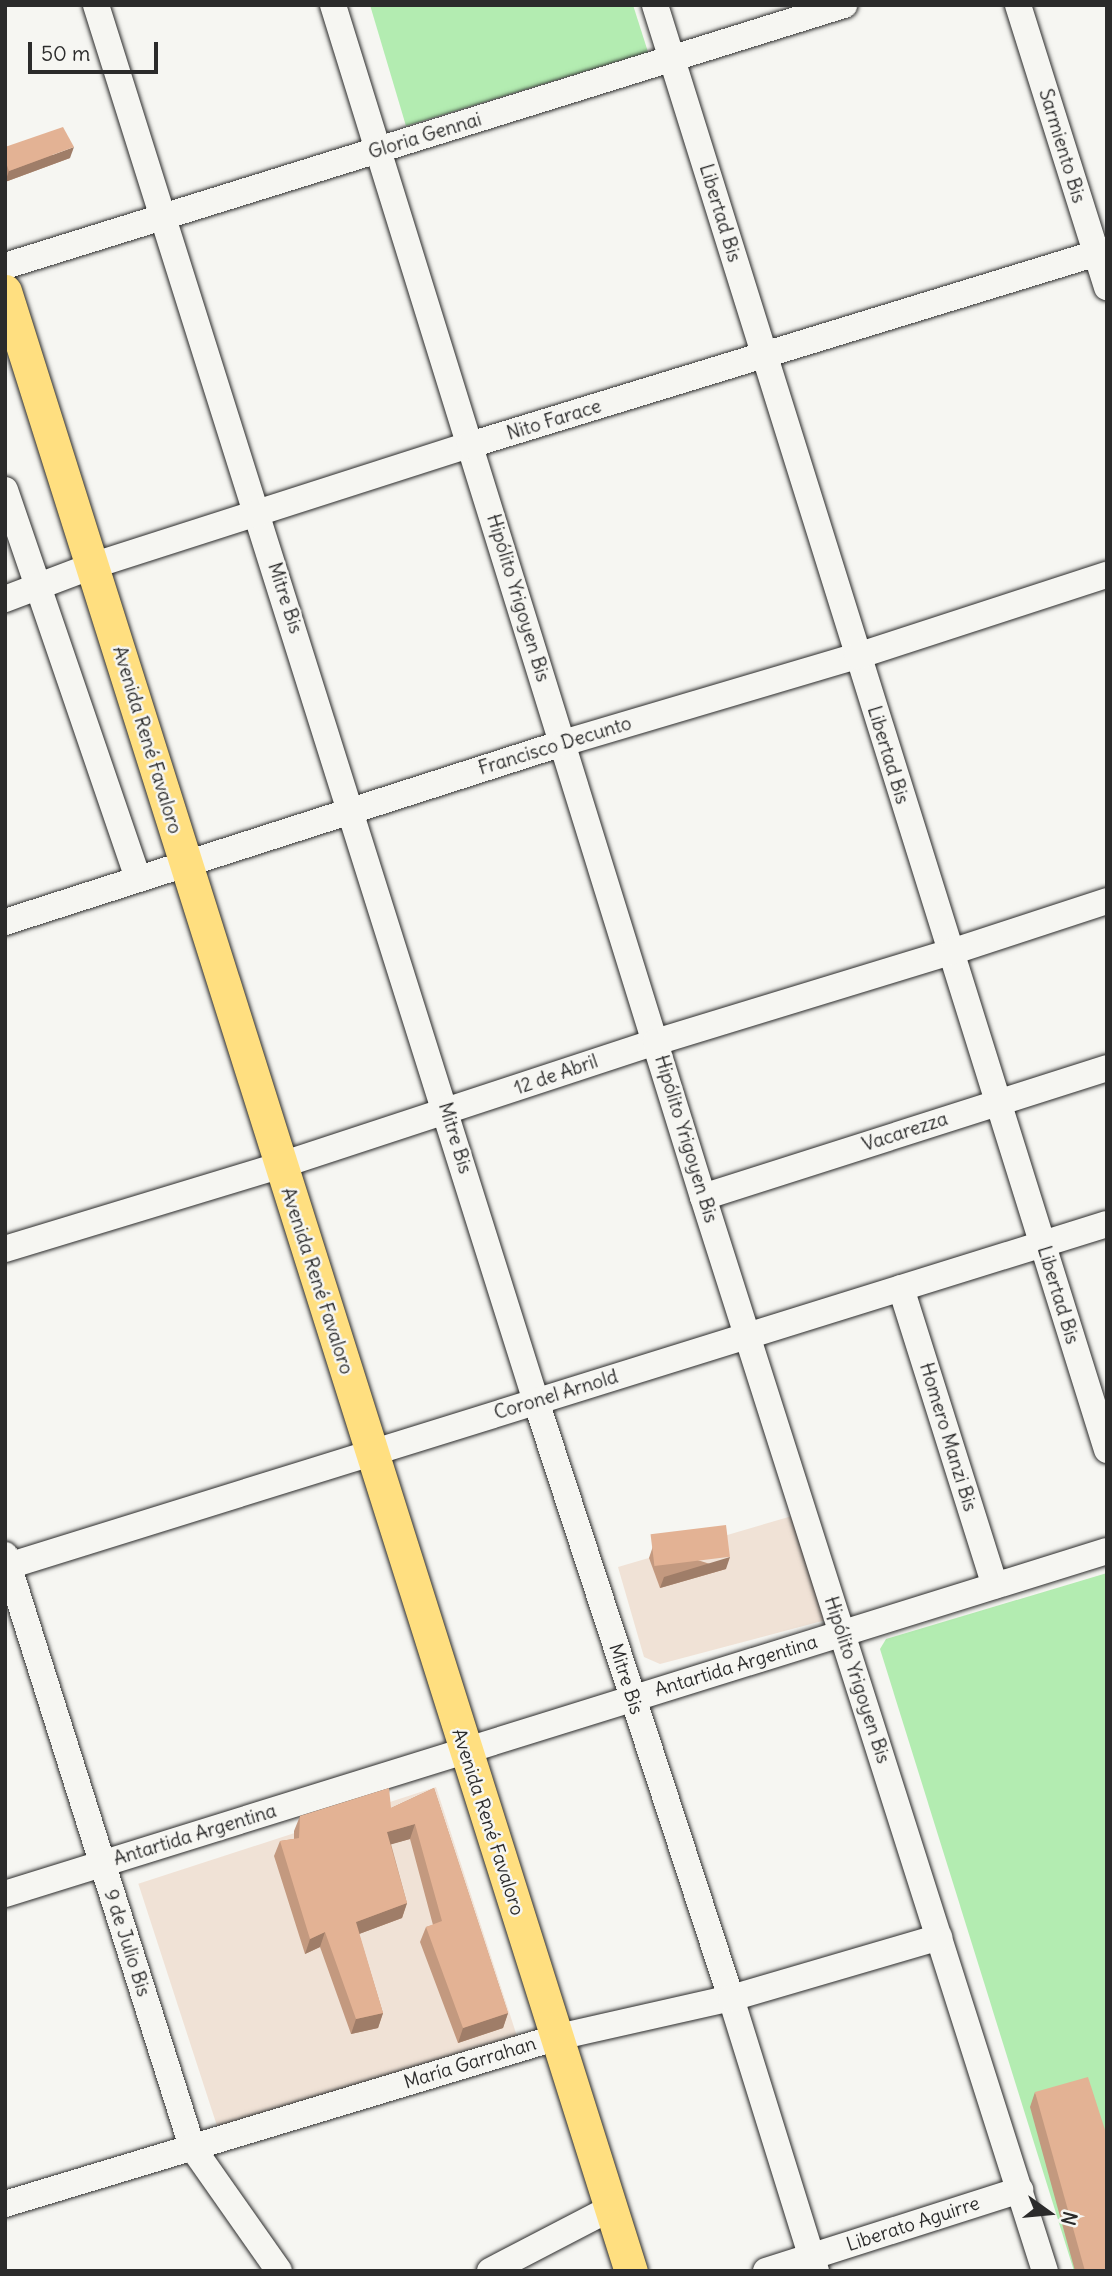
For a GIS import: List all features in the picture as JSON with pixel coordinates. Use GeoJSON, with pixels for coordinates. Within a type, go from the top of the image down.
{"type":"FeatureCollection","features":[{"type":"Feature","properties":{"kind":"main road","name":"Avenida René Favaloro"},"geometry":{"type":"LineString","coordinates":[[5,291],[631,2271]]}},
{"type":"Feature","properties":{"kind":"street","name":"Mitre Bis"},"geometry":{"type":"LineString","coordinates":[[96,5],[536,1401],[731,1998],[814,2264]]}},
{"type":"Feature","properties":{"kind":"street","name":"Hipólito Yrigoyen Bis"},"geometry":{"type":"LineString","coordinates":[[333,5],[703,1196],[1045,2271]]}},
{"type":"Feature","properties":{"kind":"street","name":"Libertad Bis"},"geometry":{"type":"LineString","coordinates":[[655,5],[1042,1244],[1100,1404],[1107,1450]]}},
{"type":"Feature","properties":{"kind":"street","name":"Gloria Gennai"},"geometry":{"type":"LineString","coordinates":[[5,266],[163,220],[844,5]]}},
{"type":"Feature","properties":{"kind":"street","name":"Sarmiento Bis"},"geometry":{"type":"LineString","coordinates":[[1018,5],[1101,252],[1107,287]]}},
{"type":"Feature","properties":{"kind":"street","name":"Nito Farace"},"geometry":{"type":"LineString","coordinates":[[5,599],[92,566],[470,445],[1101,252]]}},
{"type":"Feature","properties":{"kind":"street"},"geometry":{"type":"LineString","coordinates":[[5,490],[138,879]]}},
{"type":"Feature","properties":{"kind":"street","name":"Francisco Decunto"},"geometry":{"type":"LineString","coordinates":[[5,922],[351,809],[857,656],[1107,575]]}},
{"type":"Feature","properties":{"kind":"street","name":"12 de Abril"},"geometry":{"type":"LineString","coordinates":[[5,1250],[447,1112],[656,1042],[951,953],[1107,901]]}},
{"type":"Feature","properties":{"kind":"street","name":"Vacarezza"},"geometry":{"type":"LineString","coordinates":[[703,1196],[1107,1068]]}},
{"type":"Feature","properties":{"kind":"street","name":"Coronel Arnold"},"geometry":{"type":"LineString","coordinates":[[6,1563],[1107,1224]]}},
{"type":"Feature","properties":{"kind":"street","name":"Homero Manzi Bis"},"geometry":{"type":"LineString","coordinates":[[901,1288],[995,1586]]}},
{"type":"Feature","properties":{"kind":"street","name":"Antartida Argentina"},"geometry":{"type":"LineString","coordinates":[[5,1894],[1107,1551]]}},
{"type":"Feature","properties":{"kind":"street","name":"9 de Julio Bis"},"geometry":{"type":"LineString","coordinates":[[6,1563],[192,2147],[279,2271]]}},
{"type":"Feature","properties":{"kind":"street","name":"María Garrahan"},"geometry":{"type":"LineString","coordinates":[[5,2204],[558,2037],[731,1998],[939,1937]]}},
{"type":"Feature","properties":{"kind":"street","name":"Liberato Aguirre"},"geometry":{"type":"LineString","coordinates":[[766,2271],[814,2264],[1020,2190]]}},
{"type":"Feature","properties":{"kind":"street"},"geometry":{"type":"LineString","coordinates":[[489,2271],[611,2208]]}},
{"type":"Feature","properties":{"kind":"shaded area"},"geometry":{"type":"Polygon","coordinates":[[[792,1516],[826,1620],[660,1664],[644,1657],[618,1567],[792,1516]]]}},
{"type":"Feature","properties":{"kind":"shaded area"},"geometry":{"type":"Polygon","coordinates":[[[436,1787],[518,2039],[220,2136],[138,1884],[436,1787]]]}},
{"type":"Feature","properties":{"kind":"green space"},"geometry":{"type":"Polygon","coordinates":[[[370,5],[633,5],[648,52],[406,126],[370,5]]]}},
{"type":"Feature","properties":{"kind":"green space"},"geometry":{"type":"Polygon","coordinates":[[[1107,1573],[1107,2271],[1074,2271],[880,1649],[886,1639],[1107,1573]]]}},
{"type":"Feature","properties":{"kind":"building"},"geometry":{"type":"Polygon","coordinates":[[[63,127],[74,147],[9,171],[5,160],[5,147],[63,127]]]}},
{"type":"Feature","properties":{"kind":"building"},"geometry":{"type":"Polygon","coordinates":[[[726,1525],[730,1557],[654,1566],[651,1534],[726,1525]]]}},
{"type":"Feature","properties":{"kind":"building"},"geometry":{"type":"Polygon","coordinates":[[[389,1788],[391,1808],[434,1788],[508,2013],[463,2028],[426,1927],[442,1921],[415,1824],[387,1832],[407,1903],[356,1922],[383,2013],[356,2019],[325,1932],[310,1939],[280,1841],[299,1838],[300,1816],[389,1788]]]}},
{"type":"Feature","properties":{"kind":"building"},"geometry":{"type":"Polygon","coordinates":[[[1088,2077],[1107,2136],[1107,2271],[1085,2271],[1035,2092],[1088,2077]]]}}]}
